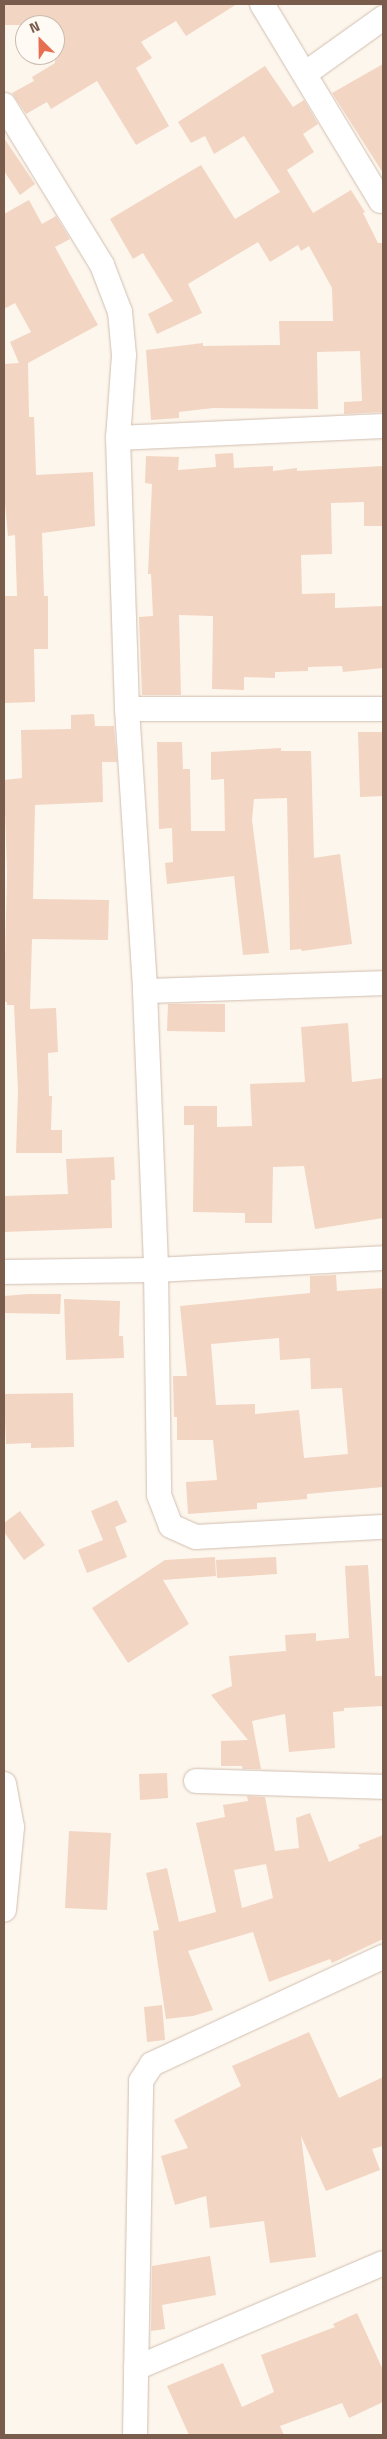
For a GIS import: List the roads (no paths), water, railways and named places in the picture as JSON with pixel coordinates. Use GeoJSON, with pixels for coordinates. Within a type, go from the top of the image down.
{"type":"FeatureCollection","features":[{"type":"Feature","properties":{"kind":"street"},"geometry":{"type":"LineString","coordinates":[[262,4],[306,73],[381,201]]}},
{"type":"Feature","properties":{"kind":"street"},"geometry":{"type":"LineString","coordinates":[[306,73],[383,18]]}},
{"type":"Feature","properties":{"kind":"street"},"geometry":{"type":"LineString","coordinates":[[4,105],[102,265],[120,312],[124,355],[118,438],[127,709],[145,991],[156,1270],[159,1494],[171,1526],[196,1536],[383,1527]]}},
{"type":"Feature","properties":{"kind":"street"},"geometry":{"type":"LineString","coordinates":[[118,438],[383,426]]}},
{"type":"Feature","properties":{"kind":"street"},"geometry":{"type":"LineString","coordinates":[[127,709],[383,709]]}},
{"type":"Feature","properties":{"kind":"street"},"geometry":{"type":"LineString","coordinates":[[145,991],[383,983]]}},
{"type":"Feature","properties":{"kind":"street"},"geometry":{"type":"LineString","coordinates":[[4,1272],[156,1270],[383,1258]]}},
{"type":"Feature","properties":{"kind":"street"},"geometry":{"type":"LineString","coordinates":[[196,1781],[383,1787]]}},
{"type":"Feature","properties":{"kind":"street"},"geometry":{"type":"LineString","coordinates":[[4,1784],[8,1826],[4,1910]]}},
{"type":"Feature","properties":{"kind":"street"},"geometry":{"type":"LineString","coordinates":[[134,2435],[141,2080],[152,2064],[383,1957]]}},
{"type":"Feature","properties":{"kind":"street"},"geometry":{"type":"LineString","coordinates":[[136,2368],[383,2263]]}}]}
